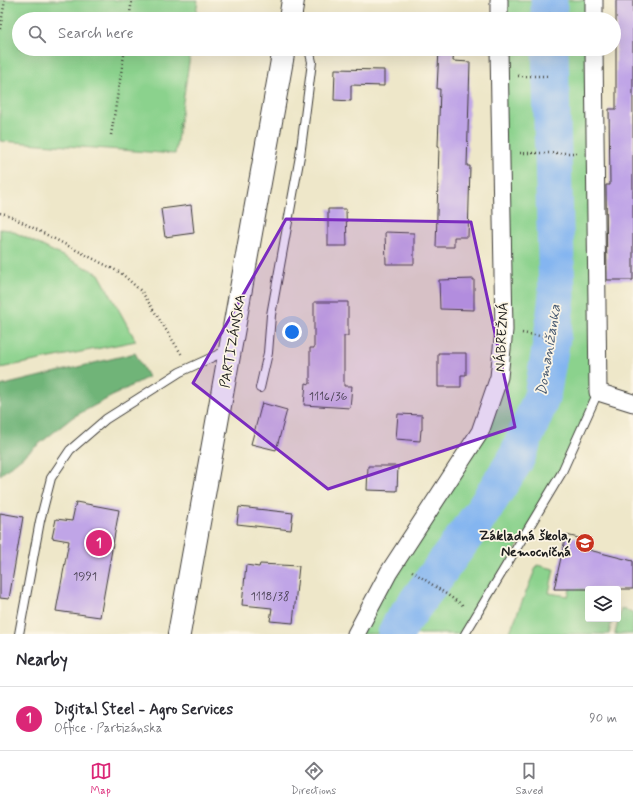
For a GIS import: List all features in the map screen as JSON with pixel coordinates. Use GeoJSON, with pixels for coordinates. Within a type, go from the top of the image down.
{"type":"FeatureCollection","features":[{"type":"Feature","properties":{"kind":"main road","name":"PARTIZÁNSKA"},"geometry":{"type":"LineString","coordinates":[[180,634],[283,56]]}},
{"type":"Feature","properties":{"kind":"street"},"geometry":{"type":"LineString","coordinates":[[498,0],[499,12]]}},
{"type":"Feature","properties":{"kind":"street","name":"NÁBREŽNÁ"},"geometry":{"type":"LineString","coordinates":[[356,634],[396,561],[480,432],[499,376],[504,330],[499,56]]}},
{"type":"Feature","properties":{"kind":"street"},"geometry":{"type":"LineString","coordinates":[[594,56],[598,392],[633,403]]}},
{"type":"Feature","properties":{"kind":"lane"},"geometry":{"type":"LineString","coordinates":[[260,388],[268,352],[271,315],[300,156],[312,62],[311,56]]}},
{"type":"Feature","properties":{"kind":"lane"},"geometry":{"type":"LineString","coordinates":[[19,634],[40,521],[51,478],[70,450],[106,419],[180,372],[230,349]]}},
{"type":"Feature","properties":{"kind":"lane"},"geometry":{"type":"LineString","coordinates":[[465,634],[562,474],[598,392]]}},
{"type":"Feature","properties":{"kind":"path"},"geometry":{"type":"LineString","coordinates":[[0,29],[5,0]]}},
{"type":"Feature","properties":{"kind":"path"},"geometry":{"type":"LineString","coordinates":[[130,12],[132,0]]}},
{"type":"Feature","properties":{"kind":"path"},"geometry":{"type":"LineString","coordinates":[[579,12],[594,11]]}},
{"type":"Feature","properties":{"kind":"path"},"geometry":{"type":"LineString","coordinates":[[111,135],[124,56]]}},
{"type":"Feature","properties":{"kind":"path"},"geometry":{"type":"LineString","coordinates":[[499,76],[550,76]]}},
{"type":"Feature","properties":{"kind":"path"},"geometry":{"type":"LineString","coordinates":[[501,153],[596,153]]}},
{"type":"Feature","properties":{"kind":"path"},"geometry":{"type":"LineString","coordinates":[[0,213],[6,214],[121,273],[142,292],[190,367]]}},
{"type":"Feature","properties":{"kind":"path"},"geometry":{"type":"LineString","coordinates":[[504,330],[552,338]]}},
{"type":"Feature","properties":{"kind":"path"},"geometry":{"type":"LineString","coordinates":[[396,561],[477,614]]}},
{"type":"Feature","properties":{"kind":"highlighted area"},"geometry":{"type":"Polygon","coordinates":[[[286,219],[471,222],[515,427],[328,489],[193,383],[286,219]]]}},
{"type":"Feature","properties":{"kind":"green space"},"geometry":{"type":"Polygon","coordinates":[[[0,0],[198,0],[196,12],[12,12],[12,56],[190,56],[175,154],[0,141],[0,0]]]}},
{"type":"Feature","properties":{"kind":"green space"},"geometry":{"type":"Polygon","coordinates":[[[499,0],[594,0],[594,12],[499,12],[499,0]]]}},
{"type":"Feature","properties":{"kind":"green space"},"geometry":{"type":"Polygon","coordinates":[[[499,56],[594,56],[598,392],[561,474],[465,634],[356,634],[480,432],[499,377],[499,56]]]}},
{"type":"Feature","properties":{"kind":"green space"},"geometry":{"type":"Polygon","coordinates":[[[0,229],[10,230],[99,274],[136,341],[0,368],[0,229]]]}},
{"type":"Feature","properties":{"kind":"green space"},"geometry":{"type":"Polygon","coordinates":[[[135,353],[148,377],[73,417],[0,475],[0,386],[135,353]]]}},
{"type":"Feature","properties":{"kind":"green space"},"geometry":{"type":"Polygon","coordinates":[[[537,565],[554,569],[549,593],[568,596],[571,586],[585,590],[585,622],[611,622],[609,634],[509,634],[537,565]]]}},
{"type":"Feature","properties":{"kind":"green space"},"geometry":{"type":"Polygon","coordinates":[[[621,609],[633,612],[633,634],[615,634],[618,622],[621,622],[621,609]]]}},
{"type":"Feature","properties":{"kind":"building"},"geometry":{"type":"Polygon","coordinates":[[[616,0],[633,0],[633,280],[607,280],[606,185],[610,185],[609,109],[616,109],[616,56],[621,56],[621,12],[616,12],[616,0]]]}},
{"type":"Feature","properties":{"kind":"building"},"geometry":{"type":"Polygon","coordinates":[[[439,56],[453,56],[453,61],[470,62],[467,166],[470,166],[468,237],[454,237],[454,247],[436,247],[440,89],[437,89],[439,56]]]}},
{"type":"Feature","properties":{"kind":"building"},"geometry":{"type":"Polygon","coordinates":[[[335,69],[384,70],[384,86],[351,85],[351,101],[334,100],[335,69]]]}},
{"type":"Feature","properties":{"kind":"building"},"geometry":{"type":"Polygon","coordinates":[[[191,205],[194,233],[165,237],[161,209],[191,205]]]}},
{"type":"Feature","properties":{"kind":"building"},"geometry":{"type":"Polygon","coordinates":[[[328,209],[346,209],[347,246],[328,246],[328,209]]]}},
{"type":"Feature","properties":{"kind":"building"},"geometry":{"type":"Polygon","coordinates":[[[385,232],[414,233],[414,264],[386,264],[385,232]]]}},
{"type":"Feature","properties":{"kind":"building"},"geometry":{"type":"Polygon","coordinates":[[[474,279],[474,310],[440,309],[439,280],[474,279]]]}},
{"type":"Feature","properties":{"kind":"building"},"geometry":{"type":"Polygon","coordinates":[[[314,302],[348,302],[348,336],[344,336],[344,386],[352,386],[350,408],[304,405],[306,383],[310,384],[310,348],[314,348],[314,302]]]}},
{"type":"Feature","properties":{"kind":"building"},"geometry":{"type":"Polygon","coordinates":[[[438,353],[466,353],[466,375],[461,375],[461,387],[438,387],[438,353]]]}},
{"type":"Feature","properties":{"kind":"building"},"geometry":{"type":"Polygon","coordinates":[[[262,403],[287,410],[276,450],[251,444],[262,403]]]}},
{"type":"Feature","properties":{"kind":"building"},"geometry":{"type":"Polygon","coordinates":[[[398,414],[422,415],[420,441],[396,439],[398,414]]]}},
{"type":"Feature","properties":{"kind":"building"},"geometry":{"type":"Polygon","coordinates":[[[368,466],[398,466],[397,491],[367,490],[368,466]]]}},
{"type":"Feature","properties":{"kind":"building"},"geometry":{"type":"Polygon","coordinates":[[[76,502],[119,510],[100,617],[56,611],[69,541],[52,538],[56,519],[72,521],[76,502]]]}},
{"type":"Feature","properties":{"kind":"building"},"geometry":{"type":"Polygon","coordinates":[[[239,507],[293,513],[291,530],[237,524],[239,507]]]}},
{"type":"Feature","properties":{"kind":"building"},"geometry":{"type":"Polygon","coordinates":[[[0,513],[23,517],[9,599],[0,598],[0,513]]]}},
{"type":"Feature","properties":{"kind":"building"},"geometry":{"type":"Polygon","coordinates":[[[566,535],[591,541],[589,550],[633,561],[633,589],[621,589],[621,586],[585,586],[585,589],[554,589],[566,535]]]}},
{"type":"Feature","properties":{"kind":"building"},"geometry":{"type":"Polygon","coordinates":[[[260,564],[299,566],[293,623],[270,621],[272,608],[242,605],[246,565],[259,567],[260,564]]]}},
{"type":"Feature","properties":{"kind":"waterway","name":"Domanižanka"},"geometry":{"type":"LineString","coordinates":[[549,0],[549,12]]}},
{"type":"Feature","properties":{"kind":"waterway","name":"Domanižanka"},"geometry":{"type":"LineString","coordinates":[[396,634],[400,625],[478,518],[516,459],[542,396],[552,338],[557,296],[550,56]]}},
{"type":"Feature","properties":{"kind":"place","name":"Digital Steel - Agro Services"},"geometry":{"type":"Point","coordinates":[99,543]}},
{"type":"Feature","properties":{"kind":"place","name":"Základná škola, Nemocničná"},"geometry":{"type":"Point","coordinates":[585,543]}}]}
